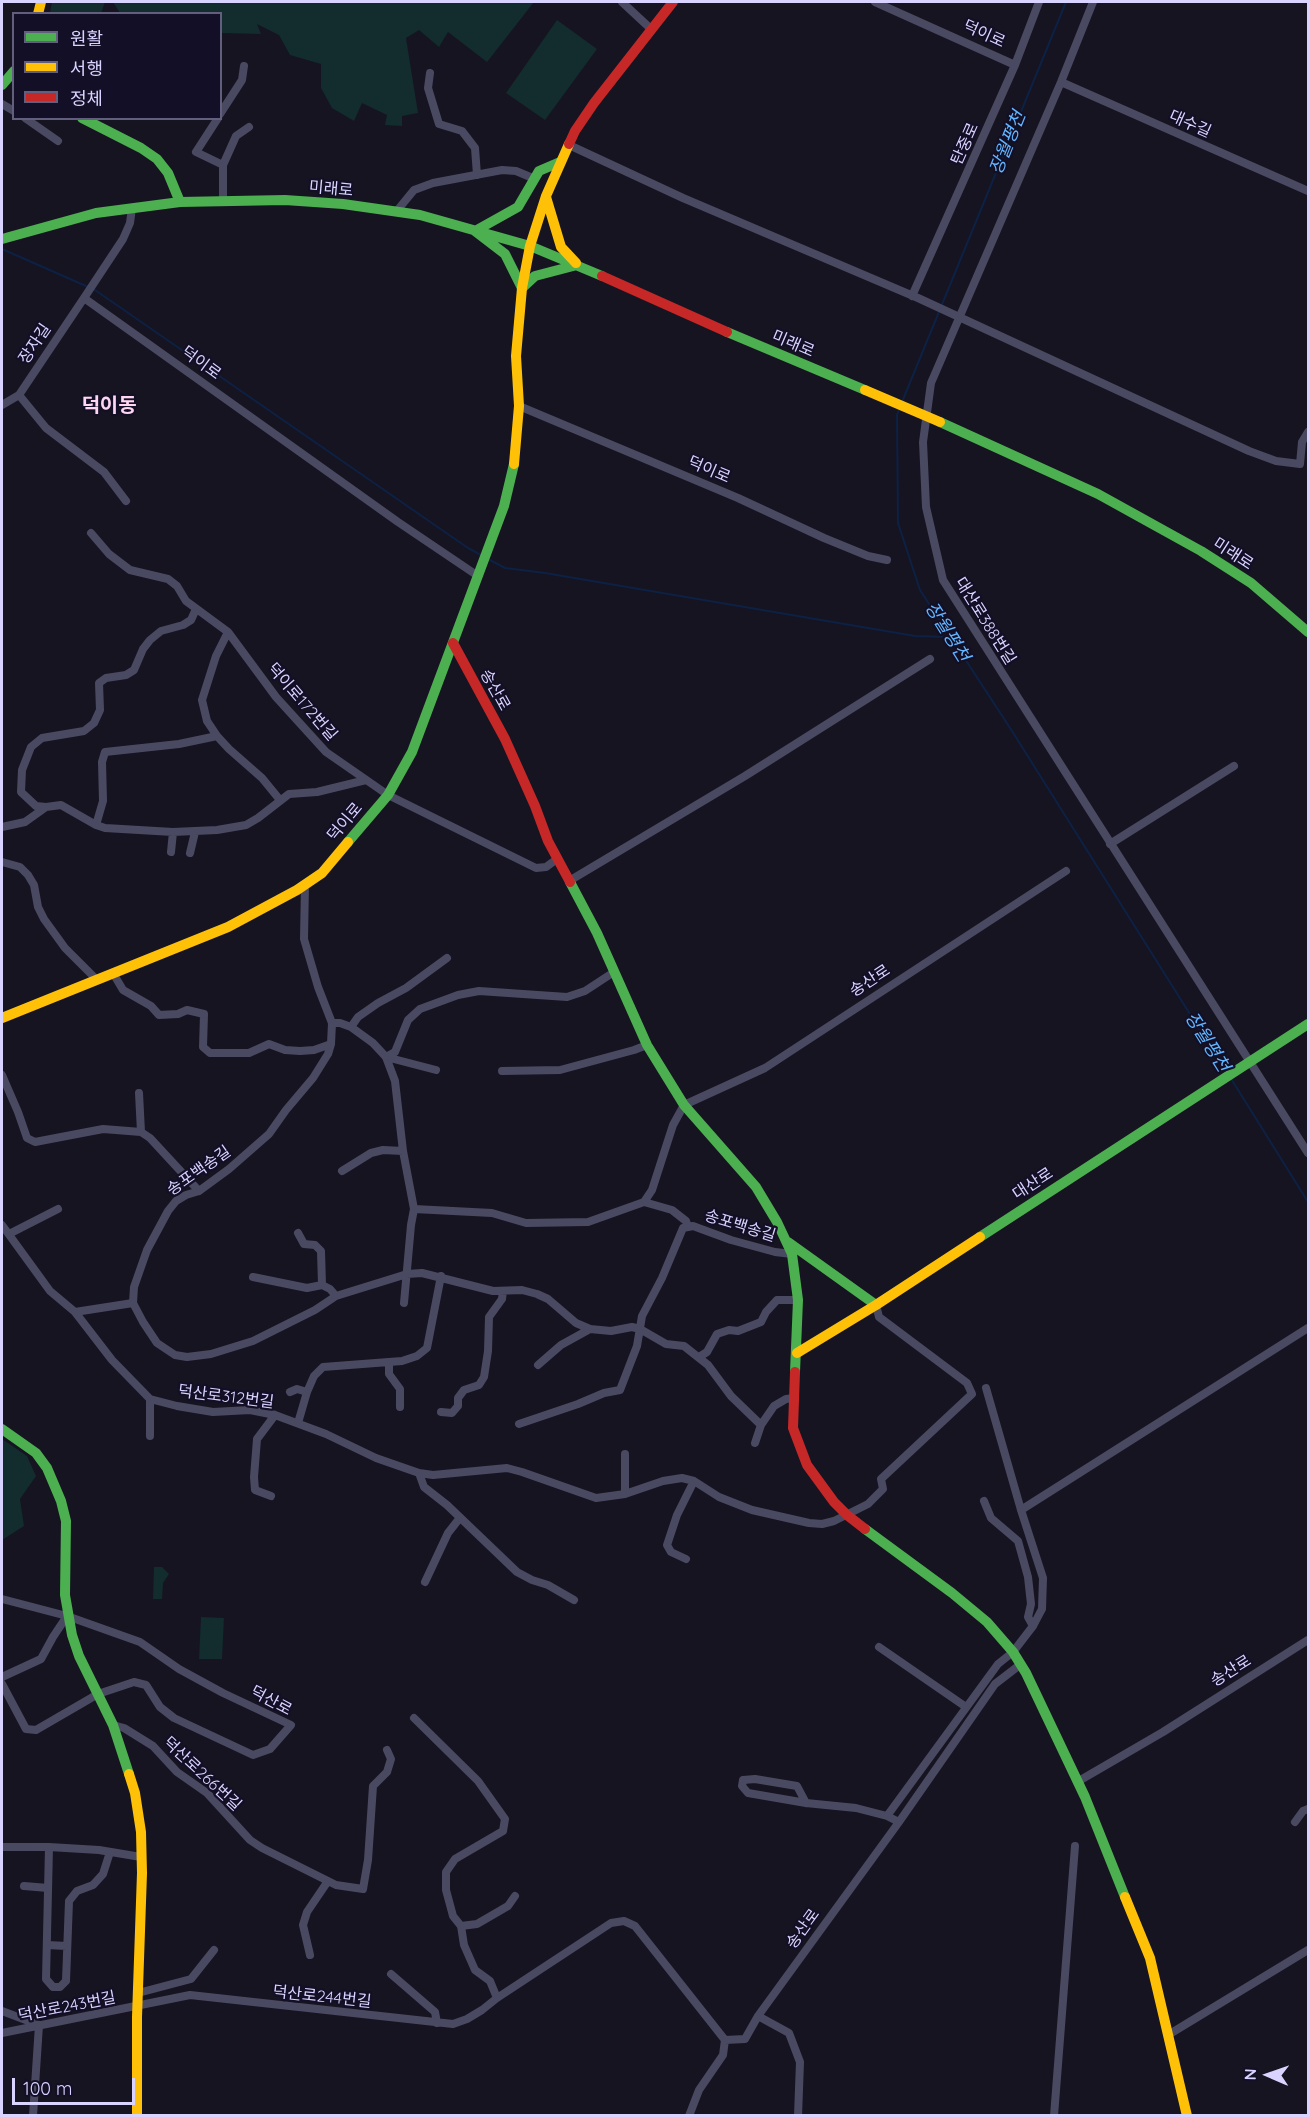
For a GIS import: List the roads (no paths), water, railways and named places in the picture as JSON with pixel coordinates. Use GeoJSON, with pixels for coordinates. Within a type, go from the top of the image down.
{"type":"FeatureCollection","features":[{"type":"Feature","properties":{"kind":"main road"},"geometry":{"type":"LineString","coordinates":[[479,573],[504,506],[515,462],[519,406],[516,356],[522,288],[530,246],[546,196],[560,162],[594,103],[673,2]]}},
{"type":"Feature","properties":{"kind":"main road"},"geometry":{"type":"LineString","coordinates":[[86,120],[141,148],[157,159],[168,173],[180,202]]}},
{"type":"Feature","properties":{"kind":"main road"},"geometry":{"type":"LineString","coordinates":[[522,288],[506,254],[475,231],[518,207],[539,171],[560,162]]}},
{"type":"Feature","properties":{"kind":"main road"},"geometry":{"type":"LineString","coordinates":[[546,196],[561,247],[579,265]]}},
{"type":"Feature","properties":{"kind":"main road","name":"미래로"},"geometry":{"type":"LineString","coordinates":[[4,238],[96,213],[132,208],[180,202],[285,200],[343,204],[420,215],[530,246],[579,265],[719,329],[940,422],[1098,494],[1200,551],[1251,583],[1307,625]]}},
{"type":"Feature","properties":{"kind":"main road"},"geometry":{"type":"LineString","coordinates":[[522,288],[535,276],[555,269],[579,265]]}},
{"type":"Feature","properties":{"kind":"main road","name":"덕이로"},"geometry":{"type":"LineString","coordinates":[[2,1018],[228,927],[322,873],[388,795],[412,752],[479,573]]}},
{"type":"Feature","properties":{"kind":"main road","name":"송산로"},"geometry":{"type":"LineString","coordinates":[[453,643],[505,739],[548,841],[597,933],[647,1045],[684,1105],[756,1187],[777,1221],[792,1254],[798,1300],[793,1428],[807,1465],[834,1502],[847,1515],[987,1622],[1021,1664],[1085,1797],[1150,1958],[1187,2115]]}},
{"type":"Feature","properties":{"kind":"main road"},"geometry":{"type":"LineString","coordinates":[[1248,1062],[1308,1024]]}},
{"type":"Feature","properties":{"kind":"main road","name":"대산로"},"geometry":{"type":"LineString","coordinates":[[797,1353],[876,1305],[1248,1062]]}},
{"type":"Feature","properties":{"kind":"main road"},"geometry":{"type":"LineString","coordinates":[[786,1241],[876,1305]]}},
{"type":"Feature","properties":{"kind":"main road"},"geometry":{"type":"LineString","coordinates":[[2,1429],[36,1453],[47,1468],[61,1501],[66,1521],[67,1616],[79,1656],[113,1725],[135,1793],[141,1832],[137,2115]]}},
{"type":"Feature","properties":{"kind":"street"},"geometry":{"type":"LineString","coordinates":[[622,2],[651,29]]}},
{"type":"Feature","properties":{"kind":"street","name":"덕이로"},"geometry":{"type":"LineString","coordinates":[[875,2],[1015,65]]}},
{"type":"Feature","properties":{"kind":"street","name":"탄중로"},"geometry":{"type":"LineString","coordinates":[[915,297],[1040,2]]}},
{"type":"Feature","properties":{"kind":"street","name":"대산로388번길"},"geometry":{"type":"LineString","coordinates":[[1093,2],[1061,82],[956,316],[931,383],[923,442],[926,507],[943,580],[1308,1153]]}},
{"type":"Feature","properties":{"kind":"street"},"geometry":{"type":"LineString","coordinates":[[222,111],[242,80],[244,66]]}},
{"type":"Feature","properties":{"kind":"street"},"geometry":{"type":"LineString","coordinates":[[430,73],[428,88],[440,124],[462,131],[475,148],[477,175]]}},
{"type":"Feature","properties":{"kind":"street","name":"대수길"},"geometry":{"type":"LineString","coordinates":[[1061,82],[1308,191]]}},
{"type":"Feature","properties":{"kind":"street"},"geometry":{"type":"LineString","coordinates":[[29,120],[58,141]]}},
{"type":"Feature","properties":{"kind":"street"},"geometry":{"type":"LineString","coordinates":[[217,120],[196,152],[223,165]]}},
{"type":"Feature","properties":{"kind":"street"},"geometry":{"type":"LineString","coordinates":[[224,201],[223,165],[236,136],[249,127]]}},
{"type":"Feature","properties":{"kind":"street"},"geometry":{"type":"LineString","coordinates":[[569,145],[683,198],[915,297],[1249,451],[1276,461],[1300,464],[1302,442],[1308,432]]}},
{"type":"Feature","properties":{"kind":"street"},"geometry":{"type":"LineString","coordinates":[[396,212],[414,190],[432,183],[502,170],[516,171],[535,179]]}},
{"type":"Feature","properties":{"kind":"street","name":"장자길"},"geometry":{"type":"LineString","coordinates":[[2,405],[19,394],[123,239],[130,223],[132,208]]}},
{"type":"Feature","properties":{"kind":"street","name":"덕이로"},"geometry":{"type":"LineString","coordinates":[[86,295],[398,522],[479,573]]}},
{"type":"Feature","properties":{"kind":"street"},"geometry":{"type":"LineString","coordinates":[[19,394],[46,428],[104,472],[126,501]]}},
{"type":"Feature","properties":{"kind":"street","name":"덕이로"},"geometry":{"type":"LineString","coordinates":[[519,406],[738,498],[833,542],[868,556],[887,560]]}},
{"type":"Feature","properties":{"kind":"street","name":"덕이로172번길"},"geometry":{"type":"LineString","coordinates":[[91,533],[109,554],[130,570],[168,579],[177,586],[186,601],[228,632],[276,697],[305,731],[326,752],[366,780],[388,795],[536,868],[546,867],[557,859]]}},
{"type":"Feature","properties":{"kind":"street"},"geometry":{"type":"LineString","coordinates":[[196,609],[191,620],[183,625],[161,631],[150,640],[143,649],[134,670],[126,675],[106,678],[99,683],[100,710],[94,723],[84,730],[42,738],[31,747],[22,770],[21,792],[36,807],[61,805],[105,828],[195,832],[246,825],[289,794],[328,790],[366,780]]}},
{"type":"Feature","properties":{"kind":"street"},"geometry":{"type":"LineString","coordinates":[[228,632],[216,656],[202,700],[207,721],[217,736],[262,778],[280,800]]}},
{"type":"Feature","properties":{"kind":"street"},"geometry":{"type":"LineString","coordinates":[[569,881],[745,776],[930,659]]}},
{"type":"Feature","properties":{"kind":"street"},"geometry":{"type":"LineString","coordinates":[[96,825],[103,801],[102,762],[105,752],[179,744],[217,736]]}},
{"type":"Feature","properties":{"kind":"street"},"geometry":{"type":"LineString","coordinates":[[1110,844],[1234,766]]}},
{"type":"Feature","properties":{"kind":"street"},"geometry":{"type":"LineString","coordinates":[[2,827],[25,822],[46,807]]}},
{"type":"Feature","properties":{"kind":"street"},"geometry":{"type":"LineString","coordinates":[[171,852],[173,832]]}},
{"type":"Feature","properties":{"kind":"street"},"geometry":{"type":"LineString","coordinates":[[190,853],[195,832]]}},
{"type":"Feature","properties":{"kind":"street"},"geometry":{"type":"LineString","coordinates":[[2,862],[20,867],[28,874],[34,885],[38,907],[44,919],[65,948],[97,980]]}},
{"type":"Feature","properties":{"kind":"street","name":"송산로"},"geometry":{"type":"LineString","coordinates":[[684,1105],[765,1068],[1066,871]]}},
{"type":"Feature","properties":{"kind":"street","name":"송포백송길"},"geometry":{"type":"LineString","coordinates":[[133,1303],[134,1287],[147,1250],[168,1211],[176,1201],[199,1191],[229,1169],[269,1134],[313,1078],[328,1054],[332,1023],[318,987],[304,939],[305,884]]}},
{"type":"Feature","properties":{"kind":"street"},"geometry":{"type":"LineString","coordinates":[[351,1027],[358,1017],[406,988],[447,958]]}},
{"type":"Feature","properties":{"kind":"street"},"geometry":{"type":"LineString","coordinates":[[386,1057],[395,1052],[408,1020],[420,1008],[458,995],[479,991],[567,997],[585,991],[614,972]]}},
{"type":"Feature","properties":{"kind":"street"},"geometry":{"type":"LineString","coordinates":[[113,973],[123,990],[150,1006],[159,1015],[178,1014],[187,1010],[204,1014],[203,1047],[210,1053],[249,1053],[269,1044],[285,1050],[314,1050],[331,1044]]}},
{"type":"Feature","properties":{"kind":"street"},"geometry":{"type":"LineString","coordinates":[[332,1023],[351,1027],[373,1043],[386,1057],[395,1081],[403,1151],[414,1209],[404,1303]]}},
{"type":"Feature","properties":{"kind":"street"},"geometry":{"type":"LineString","coordinates":[[502,1071],[560,1070],[647,1045]]}},
{"type":"Feature","properties":{"kind":"street"},"geometry":{"type":"LineString","coordinates":[[386,1057],[436,1070]]}},
{"type":"Feature","properties":{"kind":"street"},"geometry":{"type":"LineString","coordinates":[[2,1075],[27,1138],[35,1142],[103,1129],[141,1132],[150,1138],[199,1191]]}},
{"type":"Feature","properties":{"kind":"street"},"geometry":{"type":"LineString","coordinates":[[139,1093],[141,1132]]}},
{"type":"Feature","properties":{"kind":"street"},"geometry":{"type":"LineString","coordinates":[[644,1202],[652,1190],[673,1125],[684,1105]]}},
{"type":"Feature","properties":{"kind":"street"},"geometry":{"type":"LineString","coordinates":[[342,1171],[371,1153],[383,1150],[403,1151]]}},
{"type":"Feature","properties":{"kind":"street"},"geometry":{"type":"LineString","coordinates":[[414,1209],[492,1213],[526,1222],[588,1222],[644,1202],[672,1210],[686,1221],[688,1227]]}},
{"type":"Feature","properties":{"kind":"street"},"geometry":{"type":"LineString","coordinates":[[9,1234],[58,1209]]}},
{"type":"Feature","properties":{"kind":"street"},"geometry":{"type":"LineString","coordinates":[[2,1225],[50,1291],[75,1312],[112,1360],[150,1399],[150,1436]]}},
{"type":"Feature","properties":{"kind":"street","name":"송포백송길"},"geometry":{"type":"LineString","coordinates":[[519,1424],[604,1393],[620,1390],[637,1346],[642,1316],[662,1278],[683,1228],[693,1226],[731,1240],[775,1252],[792,1254]]}},
{"type":"Feature","properties":{"kind":"street"},"geometry":{"type":"LineString","coordinates":[[298,1233],[304,1244],[315,1245],[321,1251],[322,1285]]}},
{"type":"Feature","properties":{"kind":"street"},"geometry":{"type":"LineString","coordinates":[[75,1312],[133,1303],[158,1343],[175,1355],[187,1357],[211,1354],[253,1341],[294,1321],[336,1296],[407,1274],[422,1273],[441,1276],[493,1291],[522,1290],[537,1294],[548,1299],[576,1323],[590,1329],[611,1331],[632,1327],[666,1344],[684,1346],[708,1365],[731,1396],[761,1425]]}},
{"type":"Feature","properties":{"kind":"street"},"geometry":{"type":"LineString","coordinates":[[298,1423],[314,1376],[323,1367],[337,1364],[402,1361],[417,1356],[427,1348],[441,1276]]}},
{"type":"Feature","properties":{"kind":"street"},"geometry":{"type":"LineString","coordinates":[[253,1277],[307,1288],[322,1285],[336,1296]]}},
{"type":"Feature","properties":{"kind":"street"},"geometry":{"type":"LineString","coordinates":[[441,1412],[452,1413],[458,1406],[458,1398],[464,1390],[479,1385],[484,1377],[488,1351],[489,1317],[502,1299],[503,1291]]}},
{"type":"Feature","properties":{"kind":"street"},"geometry":{"type":"LineString","coordinates":[[699,1357],[707,1352],[717,1334],[729,1330],[738,1331],[762,1322],[766,1312],[777,1300],[798,1300]]}},
{"type":"Feature","properties":{"kind":"street"},"geometry":{"type":"LineString","coordinates":[[686,1559],[671,1552],[667,1545],[677,1515],[694,1481],[719,1497],[752,1510],[822,1524],[868,1504],[883,1489],[881,1479],[972,1395],[967,1383],[879,1317],[876,1305]]}},
{"type":"Feature","properties":{"kind":"street"},"geometry":{"type":"LineString","coordinates":[[1021,1510],[1308,1328]]}},
{"type":"Feature","properties":{"kind":"street"},"geometry":{"type":"LineString","coordinates":[[538,1365],[561,1345],[590,1329]]}},
{"type":"Feature","properties":{"kind":"street"},"geometry":{"type":"LineString","coordinates":[[389,1363],[389,1374],[400,1389],[400,1407]]}},
{"type":"Feature","properties":{"kind":"street"},"geometry":{"type":"LineString","coordinates":[[887,1816],[998,1664],[1013,1652],[1033,1626],[1042,1609],[1043,1578],[986,1388]]}},
{"type":"Feature","properties":{"kind":"street"},"geometry":{"type":"LineString","coordinates":[[290,1392],[297,1389],[307,1392]]}},
{"type":"Feature","properties":{"kind":"street"},"geometry":{"type":"LineString","coordinates":[[755,1443],[761,1425],[774,1406],[786,1399],[794,1398]]}},
{"type":"Feature","properties":{"kind":"street","name":"덕산로312번길"},"geometry":{"type":"LineString","coordinates":[[150,1399],[213,1412],[250,1410],[276,1415],[376,1458],[419,1473],[433,1475],[507,1468],[596,1498],[625,1494],[663,1481],[682,1478],[694,1481]]}},
{"type":"Feature","properties":{"kind":"street"},"geometry":{"type":"LineString","coordinates":[[271,1496],[255,1490],[254,1477],[257,1439],[276,1415]]}},
{"type":"Feature","properties":{"kind":"street"},"geometry":{"type":"LineString","coordinates":[[625,1454],[625,1494]]}},
{"type":"Feature","properties":{"kind":"street"},"geometry":{"type":"LineString","coordinates":[[419,1473],[424,1487],[447,1505],[459,1519],[517,1572],[548,1585],[574,1600]]}},
{"type":"Feature","properties":{"kind":"street"},"geometry":{"type":"LineString","coordinates":[[984,1501],[991,1518],[1018,1540],[1028,1577],[1031,1604],[1028,1617],[1033,1626]]}},
{"type":"Feature","properties":{"kind":"street"},"geometry":{"type":"LineString","coordinates":[[425,1582],[444,1541],[459,1519]]}},
{"type":"Feature","properties":{"kind":"street"},"geometry":{"type":"LineString","coordinates":[[2,1599],[67,1616],[41,1659],[2,1677]]}},
{"type":"Feature","properties":{"kind":"street","name":"덕산로"},"geometry":{"type":"LineString","coordinates":[[67,1616],[140,1642],[179,1669],[291,1725],[270,1749],[253,1755],[174,1718],[160,1707],[146,1685],[134,1682],[98,1694]]}},
{"type":"Feature","properties":{"kind":"street","name":"송산로"},"geometry":{"type":"LineString","coordinates":[[1077,1782],[1163,1732],[1308,1640]]}},
{"type":"Feature","properties":{"kind":"street"},"geometry":{"type":"LineString","coordinates":[[879,1647],[966,1707]]}},
{"type":"Feature","properties":{"kind":"street","name":"송산로"},"geometry":{"type":"LineString","coordinates":[[725,2040],[746,2039],[758,2016],[899,1822],[995,1684],[1021,1664]]}},
{"type":"Feature","properties":{"kind":"street"},"geometry":{"type":"LineString","coordinates":[[2,1684],[26,1729],[36,1730],[98,1694]]}},
{"type":"Feature","properties":{"kind":"street"},"geometry":{"type":"LineString","coordinates":[[414,1718],[478,1781],[506,1819],[503,1832],[455,1858],[446,1872],[446,1890],[453,1916],[461,1926],[464,1945],[475,1970],[490,1981],[497,1998]]}},
{"type":"Feature","properties":{"kind":"street","name":"덕산로266번길"},"geometry":{"type":"LineString","coordinates":[[113,1725],[123,1728],[153,1746],[177,1772],[207,1793],[250,1840],[262,1848],[336,1885],[363,1889],[368,1860],[373,1786],[387,1772],[392,1759],[387,1750]]}},
{"type":"Feature","properties":{"kind":"street"},"geometry":{"type":"LineString","coordinates":[[806,1803],[797,1786],[755,1779],[743,1780],[742,1786],[748,1793],[806,1803],[856,1808],[887,1816],[899,1822]]}},
{"type":"Feature","properties":{"kind":"street"},"geometry":{"type":"LineString","coordinates":[[1295,1822],[1303,1810],[1308,1809]]}},
{"type":"Feature","properties":{"kind":"street"},"geometry":{"type":"LineString","coordinates":[[2,1846],[49,1847],[141,1857]]}},
{"type":"Feature","properties":{"kind":"street"},"geometry":{"type":"LineString","coordinates":[[1054,2115],[1075,1846]]}},
{"type":"Feature","properties":{"kind":"street"},"geometry":{"type":"LineString","coordinates":[[49,1847],[46,1979],[53,1987],[60,1988],[66,1981],[69,1901],[77,1891],[93,1885],[103,1874],[110,1852]]}},
{"type":"Feature","properties":{"kind":"street"},"geometry":{"type":"LineString","coordinates":[[310,1955],[303,1925],[307,1912],[328,1881]]}},
{"type":"Feature","properties":{"kind":"street"},"geometry":{"type":"LineString","coordinates":[[24,1886],[48,1888]]}},
{"type":"Feature","properties":{"kind":"street"},"geometry":{"type":"LineString","coordinates":[[461,1926],[477,1924],[508,1906],[515,1896]]}},
{"type":"Feature","properties":{"kind":"street","name":"덕산로244번길"},"geometry":{"type":"LineString","coordinates":[[137,2007],[190,1995],[453,2024],[482,2010],[611,1923],[624,1921],[635,1926],[725,2040]]}},
{"type":"Feature","properties":{"kind":"street"},"geometry":{"type":"LineString","coordinates":[[47,1945],[67,1946]]}},
{"type":"Feature","properties":{"kind":"street"},"geometry":{"type":"LineString","coordinates":[[138,1993],[191,1979],[214,1950]]}},
{"type":"Feature","properties":{"kind":"street"},"geometry":{"type":"LineString","coordinates":[[1168,2035],[1308,1950]]}},
{"type":"Feature","properties":{"kind":"street"},"geometry":{"type":"LineString","coordinates":[[391,1974],[435,2012],[437,2023]]}},
{"type":"Feature","properties":{"kind":"street","name":"덕산로243번길"},"geometry":{"type":"LineString","coordinates":[[2,2033],[137,2007]]}},
{"type":"Feature","properties":{"kind":"street"},"geometry":{"type":"LineString","coordinates":[[2,2011],[39,2025],[33,2115]]}},
{"type":"Feature","properties":{"kind":"street"},"geometry":{"type":"LineString","coordinates":[[758,2016],[789,2033],[797,2052],[800,2062],[798,2115]]}},
{"type":"Feature","properties":{"kind":"street"},"geometry":{"type":"LineString","coordinates":[[688,2115],[699,2090],[723,2055],[725,2040]]}},
{"type":"Feature","properties":{"kind":"waterway","name":"장월평천"},"geometry":{"type":"LineString","coordinates":[[902,402],[1066,2]]}},
{"type":"Feature","properties":{"kind":"waterway"},"geometry":{"type":"LineString","coordinates":[[2,249],[95,290],[481,555]]}},
{"type":"Feature","properties":{"kind":"waterway","name":"장월평천"},"geometry":{"type":"LineString","coordinates":[[899,410],[897,415],[898,523],[920,590],[1012,731],[1227,1073]]}},
{"type":"Feature","properties":{"kind":"waterway"},"geometry":{"type":"LineString","coordinates":[[488,559],[505,568],[915,636],[949,637]]}},
{"type":"Feature","properties":{"kind":"waterway","name":"장월평천"},"geometry":{"type":"LineString","coordinates":[[1230,1077],[1308,1202]]}},
{"type":"Feature","properties":{"kind":"district","name":"덕이동"},"geometry":{"type":"Point","coordinates":[109,406]}}]}
